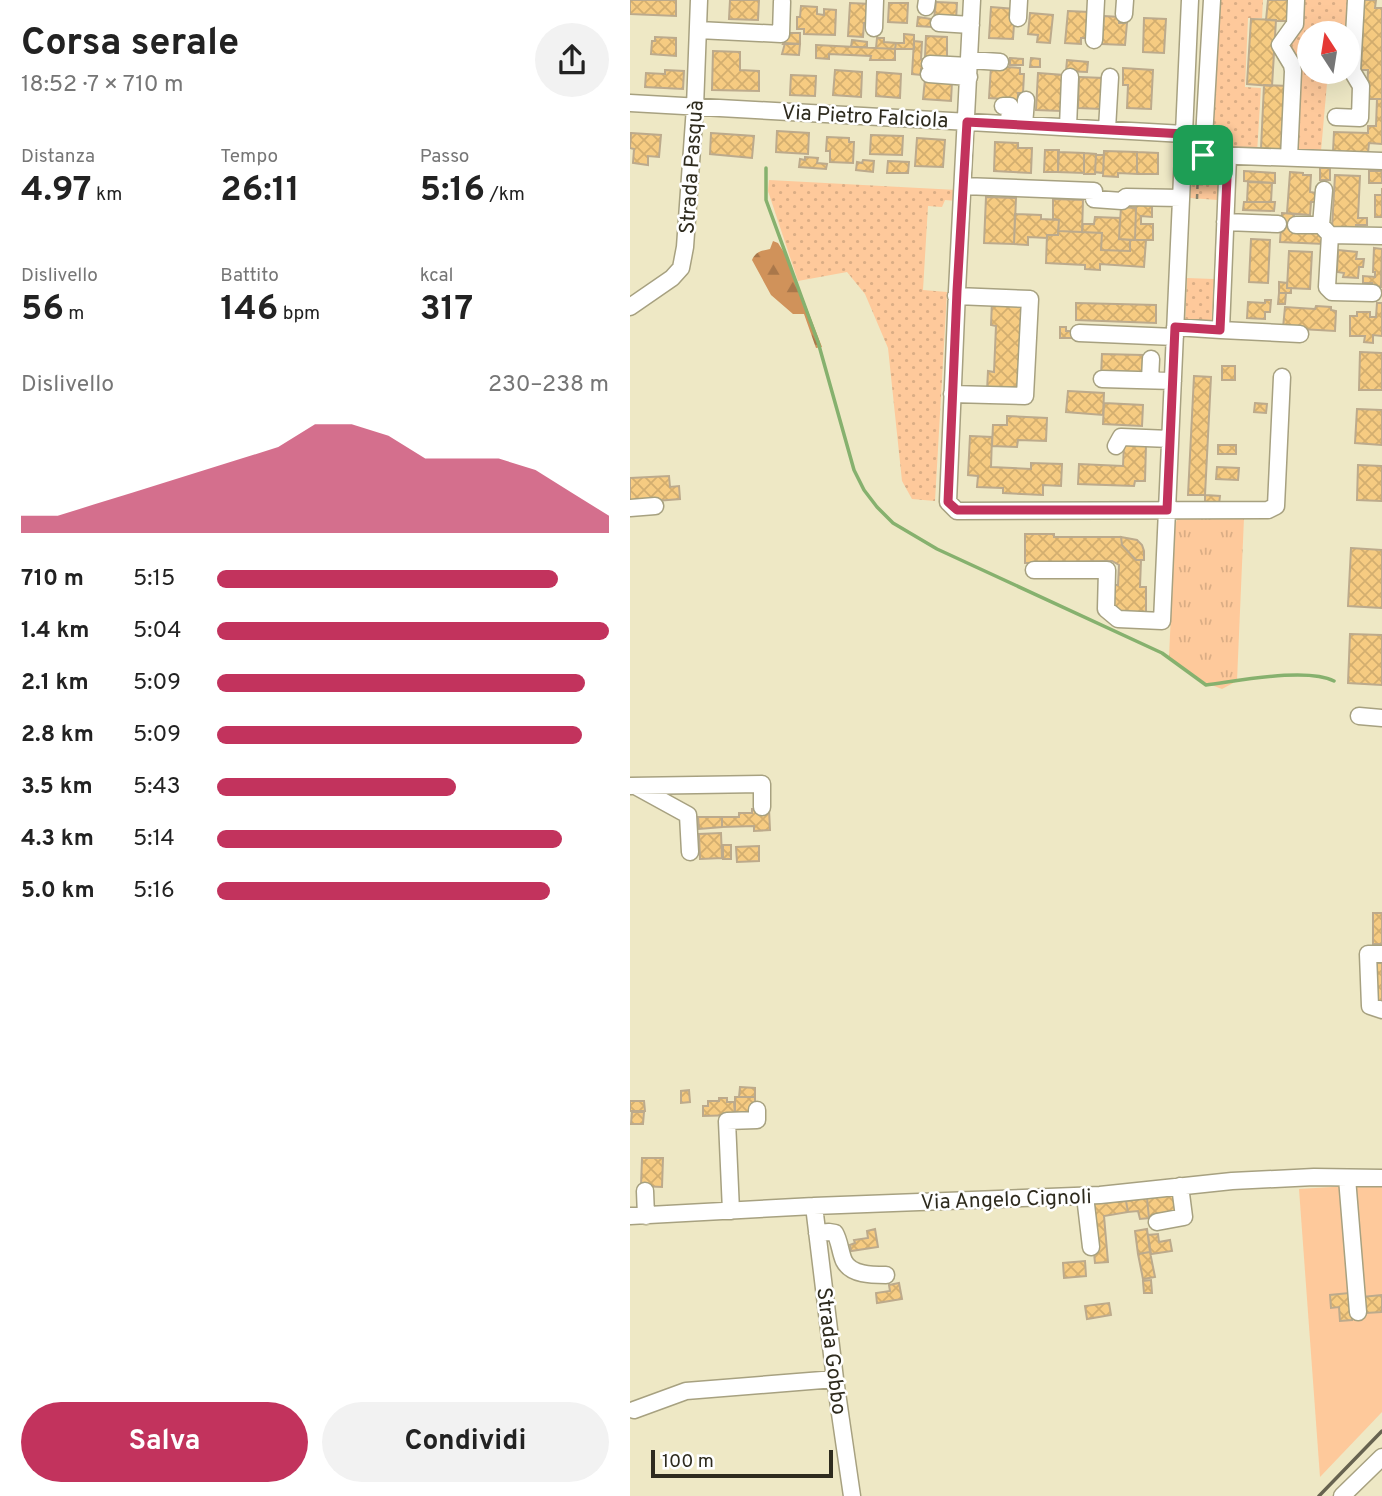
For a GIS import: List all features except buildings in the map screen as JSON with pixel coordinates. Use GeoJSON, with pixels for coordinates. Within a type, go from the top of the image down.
{"type":"FeatureCollection","features":[{"type":"Feature","properties":{"kind":"street","name":"Strada Pasquà"},"geometry":{"type":"LineString","coordinates":[[630,307],[665,284],[681,268],[689,214],[699,0]]}},
{"type":"Feature","properties":{"kind":"street"},"geometry":{"type":"LineString","coordinates":[[874,28],[875,0]]}},
{"type":"Feature","properties":{"kind":"street"},"geometry":{"type":"LineString","coordinates":[[972,0],[948,502],[957,510],[1268,510],[1276,506],[1282,377]]}},
{"type":"Feature","properties":{"kind":"street"},"geometry":{"type":"LineString","coordinates":[[1018,19],[1019,0]]}},
{"type":"Feature","properties":{"kind":"street"},"geometry":{"type":"LineString","coordinates":[[1094,40],[1097,0]]}},
{"type":"Feature","properties":{"kind":"street"},"geometry":{"type":"LineString","coordinates":[[1034,569],[1107,570],[1106,609],[1118,619],[1162,621],[1175,332],[1189,198],[1183,154],[1190,0]]}},
{"type":"Feature","properties":{"kind":"street"},"geometry":{"type":"LineString","coordinates":[[1206,155],[1212,0]]}},
{"type":"Feature","properties":{"kind":"street"},"geometry":{"type":"LineString","coordinates":[[1289,158],[1293,71],[1280,45],[1295,24],[1296,0]]}},
{"type":"Feature","properties":{"kind":"street"},"geometry":{"type":"LineString","coordinates":[[1336,117],[1360,118],[1362,86],[1352,71],[1356,0]]}},
{"type":"Feature","properties":{"kind":"street"},"geometry":{"type":"LineString","coordinates":[[698,30],[781,34],[782,2]]}},
{"type":"Feature","properties":{"kind":"street"},"geometry":{"type":"LineString","coordinates":[[939,23],[971,25]]}},
{"type":"Feature","properties":{"kind":"street"},"geometry":{"type":"LineString","coordinates":[[929,69],[1000,62]]}},
{"type":"Feature","properties":{"kind":"street"},"geometry":{"type":"LineString","coordinates":[[1068,127],[1070,77]]}},
{"type":"Feature","properties":{"kind":"street"},"geometry":{"type":"LineString","coordinates":[[1107,129],[1110,77]]}},
{"type":"Feature","properties":{"kind":"street"},"geometry":{"type":"LineString","coordinates":[[1017,124],[1026,100]]}},
{"type":"Feature","properties":{"kind":"street","name":"Via Pietro Falciola"},"geometry":{"type":"LineString","coordinates":[[630,103],[1184,134]]}},
{"type":"Feature","properties":{"kind":"street"},"geometry":{"type":"LineString","coordinates":[[1003,106],[1010,106],[1017,124]]}},
{"type":"Feature","properties":{"kind":"street"},"geometry":{"type":"LineString","coordinates":[[1183,154],[1382,161]]}},
{"type":"Feature","properties":{"kind":"street"},"geometry":{"type":"LineString","coordinates":[[1220,330],[1228,156]]}},
{"type":"Feature","properties":{"kind":"street"},"geometry":{"type":"LineString","coordinates":[[963,186],[1094,191],[1094,199],[1122,201],[1126,197],[1189,198]]}},
{"type":"Feature","properties":{"kind":"street"},"geometry":{"type":"LineString","coordinates":[[1324,190],[1327,287],[1332,292],[1373,293]]}},
{"type":"Feature","properties":{"kind":"street"},"geometry":{"type":"LineString","coordinates":[[1225,222],[1278,224]]}},
{"type":"Feature","properties":{"kind":"street"},"geometry":{"type":"LineString","coordinates":[[1296,225],[1382,236]]}},
{"type":"Feature","properties":{"kind":"street"},"geometry":{"type":"LineString","coordinates":[[952,394],[1025,397],[1030,299],[956,296]]}},
{"type":"Feature","properties":{"kind":"street"},"geometry":{"type":"LineString","coordinates":[[1083,329],[1175,332],[1220,330],[1300,334]]}},
{"type":"Feature","properties":{"kind":"street"},"geometry":{"type":"LineString","coordinates":[[1150,380],[1151,359]]}},
{"type":"Feature","properties":{"kind":"street"},"geometry":{"type":"LineString","coordinates":[[1101,379],[1123,386],[1150,380],[1173,381]]}},
{"type":"Feature","properties":{"kind":"street"},"geometry":{"type":"LineString","coordinates":[[1116,446],[1121,437],[1170,439]]}},
{"type":"Feature","properties":{"kind":"street"},"geometry":{"type":"LineString","coordinates":[[630,508],[655,506]]}},
{"type":"Feature","properties":{"kind":"street"},"geometry":{"type":"LineString","coordinates":[[1359,716],[1382,718]]}},
{"type":"Feature","properties":{"kind":"street"},"geometry":{"type":"LineString","coordinates":[[684,785],[690,852]]}},
{"type":"Feature","properties":{"kind":"street"},"geometry":{"type":"LineString","coordinates":[[633,786],[762,785],[762,807]]}},
{"type":"Feature","properties":{"kind":"street"},"geometry":{"type":"LineString","coordinates":[[633,786],[688,815]]}},
{"type":"Feature","properties":{"kind":"street"},"geometry":{"type":"LineString","coordinates":[[1382,954],[1368,954],[1370,1006],[1382,1010]]}},
{"type":"Feature","properties":{"kind":"street"},"geometry":{"type":"LineString","coordinates":[[731,1211],[727,1121],[757,1120],[757,1110]]}},
{"type":"Feature","properties":{"kind":"street"},"geometry":{"type":"LineString","coordinates":[[1347,1178],[1358,1312]]}},
{"type":"Feature","properties":{"kind":"street","name":"Via Angelo Cignoli"},"geometry":{"type":"LineString","coordinates":[[638,1216],[814,1206],[1085,1196],[1232,1181],[1382,1178]]}},
{"type":"Feature","properties":{"kind":"street"},"geometry":{"type":"LineString","coordinates":[[1157,1222],[1184,1217],[1180,1186]]}},
{"type":"Feature","properties":{"kind":"street"},"geometry":{"type":"LineString","coordinates":[[638,1216],[645,1191]]}},
{"type":"Feature","properties":{"kind":"street"},"geometry":{"type":"LineString","coordinates":[[1085,1196],[1091,1247]]}},
{"type":"Feature","properties":{"kind":"street","name":"Strada Gobbo"},"geometry":{"type":"LineString","coordinates":[[814,1206],[852,1496]]}},
{"type":"Feature","properties":{"kind":"street"},"geometry":{"type":"LineString","coordinates":[[817,1233],[835,1233],[846,1264],[853,1269],[871,1275],[886,1275]]}},
{"type":"Feature","properties":{"kind":"street"},"geometry":{"type":"LineString","coordinates":[[635,1410],[685,1391],[835,1380]]}},
{"type":"Feature","properties":{"kind":"street"},"geometry":{"type":"LineString","coordinates":[[1342,1496],[1382,1457]]}},
{"type":"Feature","properties":{"kind":"path"},"geometry":{"type":"LineString","coordinates":[[1198,184],[1208,184],[1206,155]]}},
{"type":"Feature","properties":{"kind":"path"},"geometry":{"type":"LineString","coordinates":[[1189,198],[1198,184],[1198,172],[1209,173]]}},
{"type":"Feature","properties":{"kind":"green space"},"geometry":{"type":"Polygon","coordinates":[[[1219,0],[1263,0],[1262,18],[1248,18],[1245,87],[1261,88],[1257,153],[1211,150],[1219,0]]]}},
{"type":"Feature","properties":{"kind":"green space"},"geometry":{"type":"Polygon","coordinates":[[[1302,0],[1352,0],[1349,21],[1301,21],[1302,0]]]}},
{"type":"Feature","properties":{"kind":"green space"},"geometry":{"type":"Polygon","coordinates":[[[1297,36],[1297,58],[1290,44],[1297,36]]]}},
{"type":"Feature","properties":{"kind":"green space"},"geometry":{"type":"Polygon","coordinates":[[[1297,82],[1327,84],[1321,151],[1294,150],[1297,82]]]}},
{"type":"Feature","properties":{"kind":"green space"},"geometry":{"type":"Polygon","coordinates":[[[1192,161],[1224,162],[1218,200],[1190,198],[1192,161]]]}},
{"type":"Feature","properties":{"kind":"green space"},"geometry":{"type":"Polygon","coordinates":[[[769,180],[957,190],[957,201],[945,200],[942,207],[928,206],[923,290],[947,292],[935,501],[912,499],[902,481],[888,348],[865,294],[847,272],[798,281],[768,191],[769,180]]]}},
{"type":"Feature","properties":{"kind":"green space"},"geometry":{"type":"Polygon","coordinates":[[[773,241],[778,243],[787,257],[822,347],[816,348],[804,314],[793,314],[771,295],[752,260],[757,253],[770,249],[773,241]]]}},
{"type":"Feature","properties":{"kind":"green space"},"geometry":{"type":"Polygon","coordinates":[[[1187,278],[1214,279],[1212,324],[1185,322],[1187,278]]]}},
{"type":"Feature","properties":{"kind":"green space"},"geometry":{"type":"Polygon","coordinates":[[[1178,518],[1244,518],[1237,681],[1222,689],[1206,683],[1169,657],[1175,524],[1178,518]]]}},
{"type":"Feature","properties":{"kind":"green space"},"geometry":{"type":"Polygon","coordinates":[[[1382,1187],[1382,1412],[1320,1477],[1299,1189],[1382,1187]]]}},
{"type":"Feature","properties":{"kind":"waterway"},"geometry":{"type":"LineString","coordinates":[[766,168],[766,200],[818,342],[854,470],[864,490],[893,523],[937,549],[1162,653],[1206,685],[1290,675],[1322,677],[1334,681]]}},
{"type":"Feature","properties":{"kind":"railway"},"geometry":{"type":"LineString","coordinates":[[1319,1496],[1382,1431]]}},
{"type":"Feature","properties":{"kind":"route"},"geometry":{"type":"LineString","coordinates":[[967,122],[1184,134],[1183,154],[1203,155],[1228,156],[1220,330],[1175,327],[1167,510],[957,510],[948,502],[967,122]]}}]}
